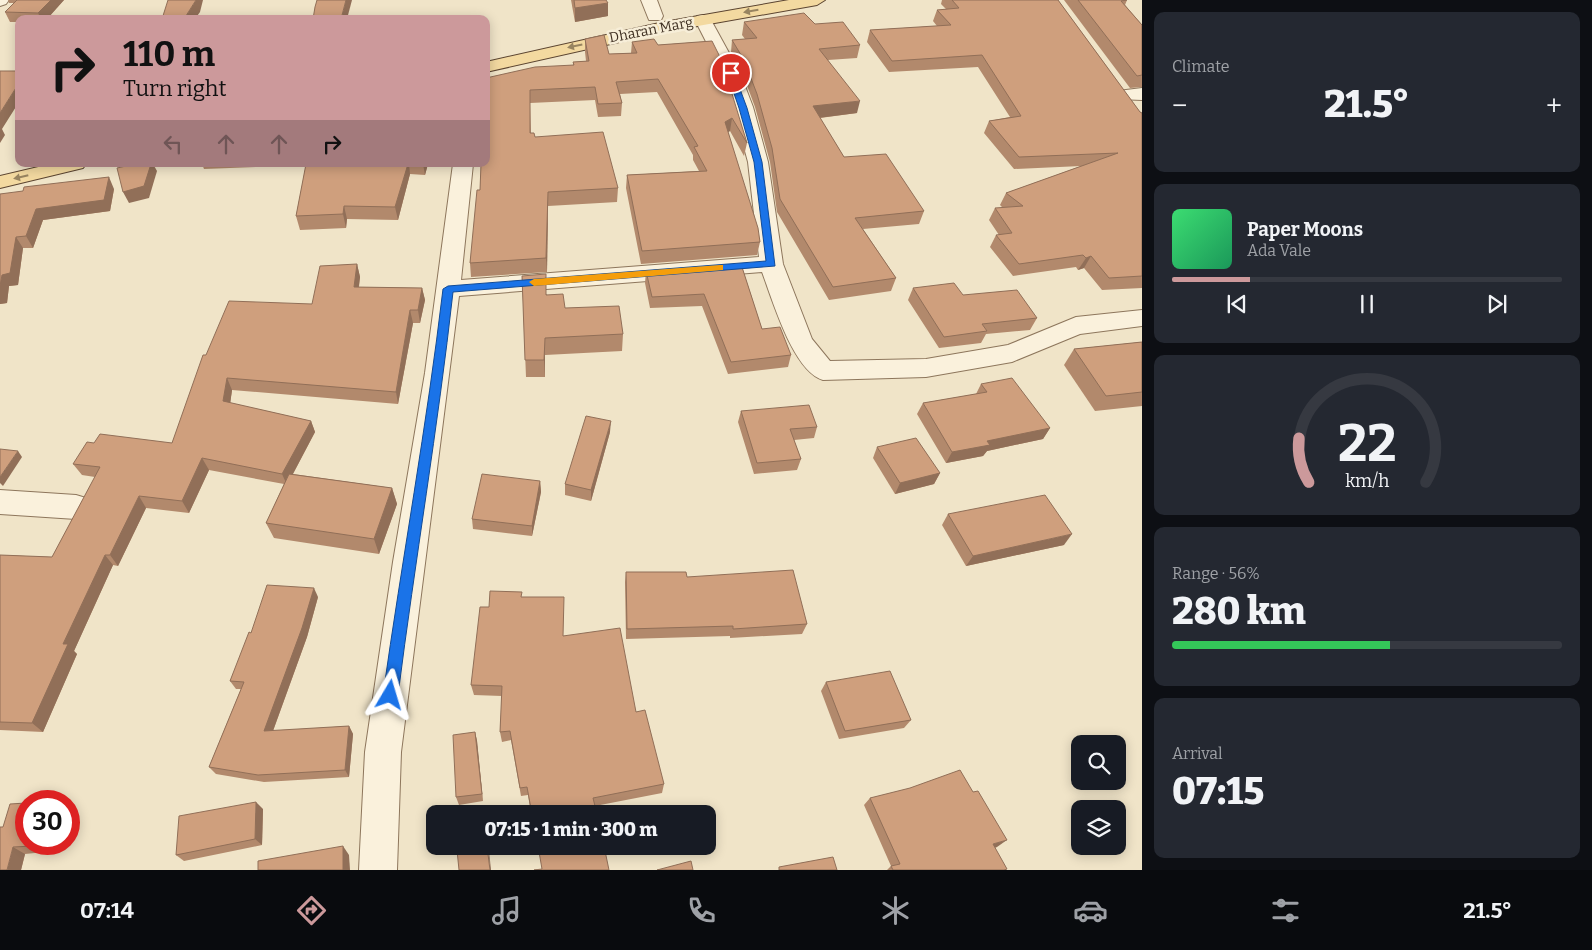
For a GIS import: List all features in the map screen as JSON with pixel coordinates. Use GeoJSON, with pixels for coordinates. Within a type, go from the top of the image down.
{"type":"FeatureCollection","features":[{"type":"Feature","properties":{"kind":"main road","name":"Dharan Marg"},"geometry":{"type":"LineString","coordinates":[[490,51],[652,8],[743,0]]}},
{"type":"Feature","properties":{"kind":"main road","name":"Dharan Marg"},"geometry":{"type":"LineString","coordinates":[[490,66],[578,45],[817,0]]}},
{"type":"Feature","properties":{"kind":"main road"},"geometry":{"type":"LineString","coordinates":[[1113,79],[1133,94],[1138,113]]}},
{"type":"Feature","properties":{"kind":"main road"},"geometry":{"type":"LineString","coordinates":[[0,165],[15,162]]}},
{"type":"Feature","properties":{"kind":"main road"},"geometry":{"type":"LineString","coordinates":[[0,182],[63,167]]}},
{"type":"Feature","properties":{"kind":"street"},"geometry":{"type":"LineString","coordinates":[[703,20],[731,73],[743,108],[758,162],[771,264],[801,342],[822,371],[926,368],[1012,353],[1076,326],[1142,318]]}},
{"type":"Feature","properties":{"kind":"street"},"geometry":{"type":"LineString","coordinates":[[378,870],[383,752],[408,562],[438,373],[463,167]]}},
{"type":"Feature","properties":{"kind":"street"},"geometry":{"type":"LineString","coordinates":[[448,289],[771,264]]}},
{"type":"Feature","properties":{"kind":"street"},"geometry":{"type":"LineString","coordinates":[[0,502],[76,507]]}},
{"type":"Feature","properties":{"kind":"building"},"geometry":{"type":"Polygon","coordinates":[[[17,0],[51,0],[38,13],[5,12],[17,0]]]}},
{"type":"Feature","properties":{"kind":"building"},"geometry":{"type":"Polygon","coordinates":[[[168,0],[196,0],[187,15],[163,15],[168,0]]]}},
{"type":"Feature","properties":{"kind":"building"},"geometry":{"type":"Polygon","coordinates":[[[317,0],[346,0],[342,15],[314,15],[317,0]]]}},
{"type":"Feature","properties":{"kind":"building"},"geometry":{"type":"Polygon","coordinates":[[[574,0],[606,0],[608,3],[575,8],[574,0]]]}},
{"type":"Feature","properties":{"kind":"building"},"geometry":{"type":"Polygon","coordinates":[[[952,0],[1058,0],[1142,113],[1142,276],[1109,278],[1091,256],[1086,258],[1083,255],[1019,264],[996,235],[1012,233],[995,208],[1023,206],[1006,193],[1118,153],[1019,157],[989,121],[1021,116],[982,55],[892,61],[870,30],[951,25],[937,10],[959,8],[952,0]]]}},
{"type":"Feature","properties":{"kind":"building"},"geometry":{"type":"Polygon","coordinates":[[[1078,0],[1127,0],[1121,1],[1142,25],[1142,75],[1137,76],[1078,0]]]}},
{"type":"Feature","properties":{"kind":"building"},"geometry":{"type":"Polygon","coordinates":[[[804,13],[815,24],[843,22],[860,45],[819,49],[860,101],[813,106],[844,157],[886,154],[924,211],[855,218],[896,278],[833,287],[780,199],[772,148],[757,94],[744,60],[732,40],[757,38],[744,22],[804,13]]]}},
{"type":"Feature","properties":{"kind":"building"},"geometry":{"type":"Polygon","coordinates":[[[604,35],[609,54],[637,53],[632,42],[654,39],[658,45],[712,41],[722,61],[747,143],[732,118],[725,122],[758,228],[760,242],[642,251],[627,175],[707,171],[694,147],[698,146],[658,79],[616,82],[622,103],[598,104],[595,87],[530,90],[530,133],[534,133],[535,137],[603,132],[618,188],[548,192],[546,258],[470,263],[477,190],[480,190],[481,167],[490,167],[490,77],[535,67],[574,65],[573,62],[589,61],[585,39],[604,35]]]}},
{"type":"Feature","properties":{"kind":"building"},"geometry":{"type":"Polygon","coordinates":[[[0,71],[15,71],[15,89],[0,113],[0,71]]]}},
{"type":"Feature","properties":{"kind":"building"},"geometry":{"type":"Polygon","coordinates":[[[150,167],[144,186],[123,192],[117,168],[150,167]]]}},
{"type":"Feature","properties":{"kind":"building"},"geometry":{"type":"Polygon","coordinates":[[[305,167],[407,167],[395,207],[344,206],[343,214],[296,216],[305,167]]]}},
{"type":"Feature","properties":{"kind":"building"},"geometry":{"type":"Polygon","coordinates":[[[109,177],[104,200],[36,209],[26,236],[16,237],[10,273],[2,275],[0,286],[0,194],[23,191],[24,187],[109,177]]]}},
{"type":"Feature","properties":{"kind":"building"},"geometry":{"type":"Polygon","coordinates":[[[357,264],[354,287],[422,288],[418,310],[410,310],[396,392],[227,378],[223,401],[311,421],[282,474],[202,458],[182,501],[139,496],[110,555],[105,555],[63,644],[68,644],[32,723],[0,722],[0,555],[52,557],[100,467],[73,464],[87,442],[94,443],[100,434],[172,443],[203,355],[206,355],[229,301],[312,304],[320,266],[357,264]]]}},
{"type":"Feature","properties":{"kind":"building"},"geometry":{"type":"Polygon","coordinates":[[[741,264],[762,329],[780,327],[791,355],[731,362],[704,294],[652,297],[646,271],[741,264]]]}},
{"type":"Feature","properties":{"kind":"building"},"geometry":{"type":"Polygon","coordinates":[[[546,274],[546,295],[563,294],[565,308],[619,306],[623,334],[545,338],[544,360],[525,360],[522,276],[546,274]]]}},
{"type":"Feature","properties":{"kind":"building"},"geometry":{"type":"Polygon","coordinates":[[[954,283],[963,295],[1017,290],[1037,318],[982,324],[987,331],[944,337],[913,288],[954,283]]]}},
{"type":"Feature","properties":{"kind":"building"},"geometry":{"type":"Polygon","coordinates":[[[1142,342],[1142,392],[1106,396],[1074,349],[1142,342]]]}},
{"type":"Feature","properties":{"kind":"building"},"geometry":{"type":"Polygon","coordinates":[[[1012,378],[1050,428],[987,441],[990,445],[952,452],[923,403],[987,392],[981,384],[1012,378]]]}},
{"type":"Feature","properties":{"kind":"building"},"geometry":{"type":"Polygon","coordinates":[[[809,405],[817,427],[790,429],[801,459],[757,463],[741,411],[809,405]]]}},
{"type":"Feature","properties":{"kind":"building"},"geometry":{"type":"Polygon","coordinates":[[[586,416],[611,421],[591,490],[565,484],[586,416]]]}},
{"type":"Feature","properties":{"kind":"building"},"geometry":{"type":"Polygon","coordinates":[[[916,438],[940,473],[900,483],[877,447],[916,438]]]}},
{"type":"Feature","properties":{"kind":"building"},"geometry":{"type":"Polygon","coordinates":[[[0,449],[18,451],[0,477],[0,449]]]}},
{"type":"Feature","properties":{"kind":"building"},"geometry":{"type":"Polygon","coordinates":[[[289,474],[392,488],[374,539],[266,523],[289,474]]]}},
{"type":"Feature","properties":{"kind":"building"},"geometry":{"type":"Polygon","coordinates":[[[482,474],[540,481],[532,526],[472,519],[482,474]]]}},
{"type":"Feature","properties":{"kind":"building"},"geometry":{"type":"Polygon","coordinates":[[[1045,495],[1072,534],[973,556],[948,514],[1045,495]]]}},
{"type":"Feature","properties":{"kind":"building"},"geometry":{"type":"Polygon","coordinates":[[[793,570],[807,624],[733,629],[733,626],[627,629],[626,572],[686,572],[687,577],[793,570]]]}},
{"type":"Feature","properties":{"kind":"building"},"geometry":{"type":"Polygon","coordinates":[[[267,585],[314,588],[302,628],[264,731],[349,726],[345,770],[258,775],[209,767],[244,682],[230,681],[249,632],[251,633],[267,585]]]}},
{"type":"Feature","properties":{"kind":"building"},"geometry":{"type":"Polygon","coordinates":[[[490,591],[522,592],[521,597],[564,597],[563,636],[620,628],[636,712],[645,710],[664,784],[593,798],[595,805],[530,805],[527,787],[520,788],[510,731],[500,732],[502,686],[471,685],[480,607],[489,607],[490,591]]]}},
{"type":"Feature","properties":{"kind":"building"},"geometry":{"type":"Polygon","coordinates":[[[890,671],[911,720],[845,731],[826,682],[890,671]]]}},
{"type":"Feature","properties":{"kind":"building"},"geometry":{"type":"Polygon","coordinates":[[[475,732],[482,794],[456,797],[453,735],[475,732]]]}},
{"type":"Feature","properties":{"kind":"building"},"geometry":{"type":"Polygon","coordinates":[[[960,770],[973,792],[978,791],[1007,840],[993,844],[1007,869],[893,870],[891,866],[900,864],[870,798],[910,788],[960,770]]]}},
{"type":"Feature","properties":{"kind":"building"},"geometry":{"type":"Polygon","coordinates":[[[256,802],[255,839],[176,855],[179,816],[256,802]]]}},
{"type":"Feature","properties":{"kind":"building"},"geometry":{"type":"Polygon","coordinates":[[[10,804],[15,804],[15,847],[13,847],[7,870],[0,870],[0,827],[3,827],[10,804]]]}},
{"type":"Feature","properties":{"kind":"building"},"geometry":{"type":"Polygon","coordinates":[[[343,846],[343,870],[258,870],[258,861],[343,846]]]}},
{"type":"Feature","properties":{"kind":"building"},"geometry":{"type":"Polygon","coordinates":[[[458,855],[488,855],[490,870],[459,870],[458,855]]]}},
{"type":"Feature","properties":{"kind":"building"},"geometry":{"type":"Polygon","coordinates":[[[540,855],[606,855],[609,870],[534,870],[542,869],[540,855]]]}},
{"type":"Feature","properties":{"kind":"building"},"geometry":{"type":"Polygon","coordinates":[[[833,857],[837,870],[779,870],[779,867],[833,857]]]}},
{"type":"Feature","properties":{"kind":"building"},"geometry":{"type":"Polygon","coordinates":[[[691,861],[693,870],[657,870],[691,861]]]}},
{"type":"Feature","properties":{"kind":"slow traffic"},"geometry":{"type":"LineString","coordinates":[[534,282],[720,268]]}},
{"type":"Feature","properties":{"kind":"route"},"geometry":{"type":"LineString","coordinates":[[390,695],[408,562],[438,373],[448,289],[771,264],[758,162],[731,73]]}}]}
